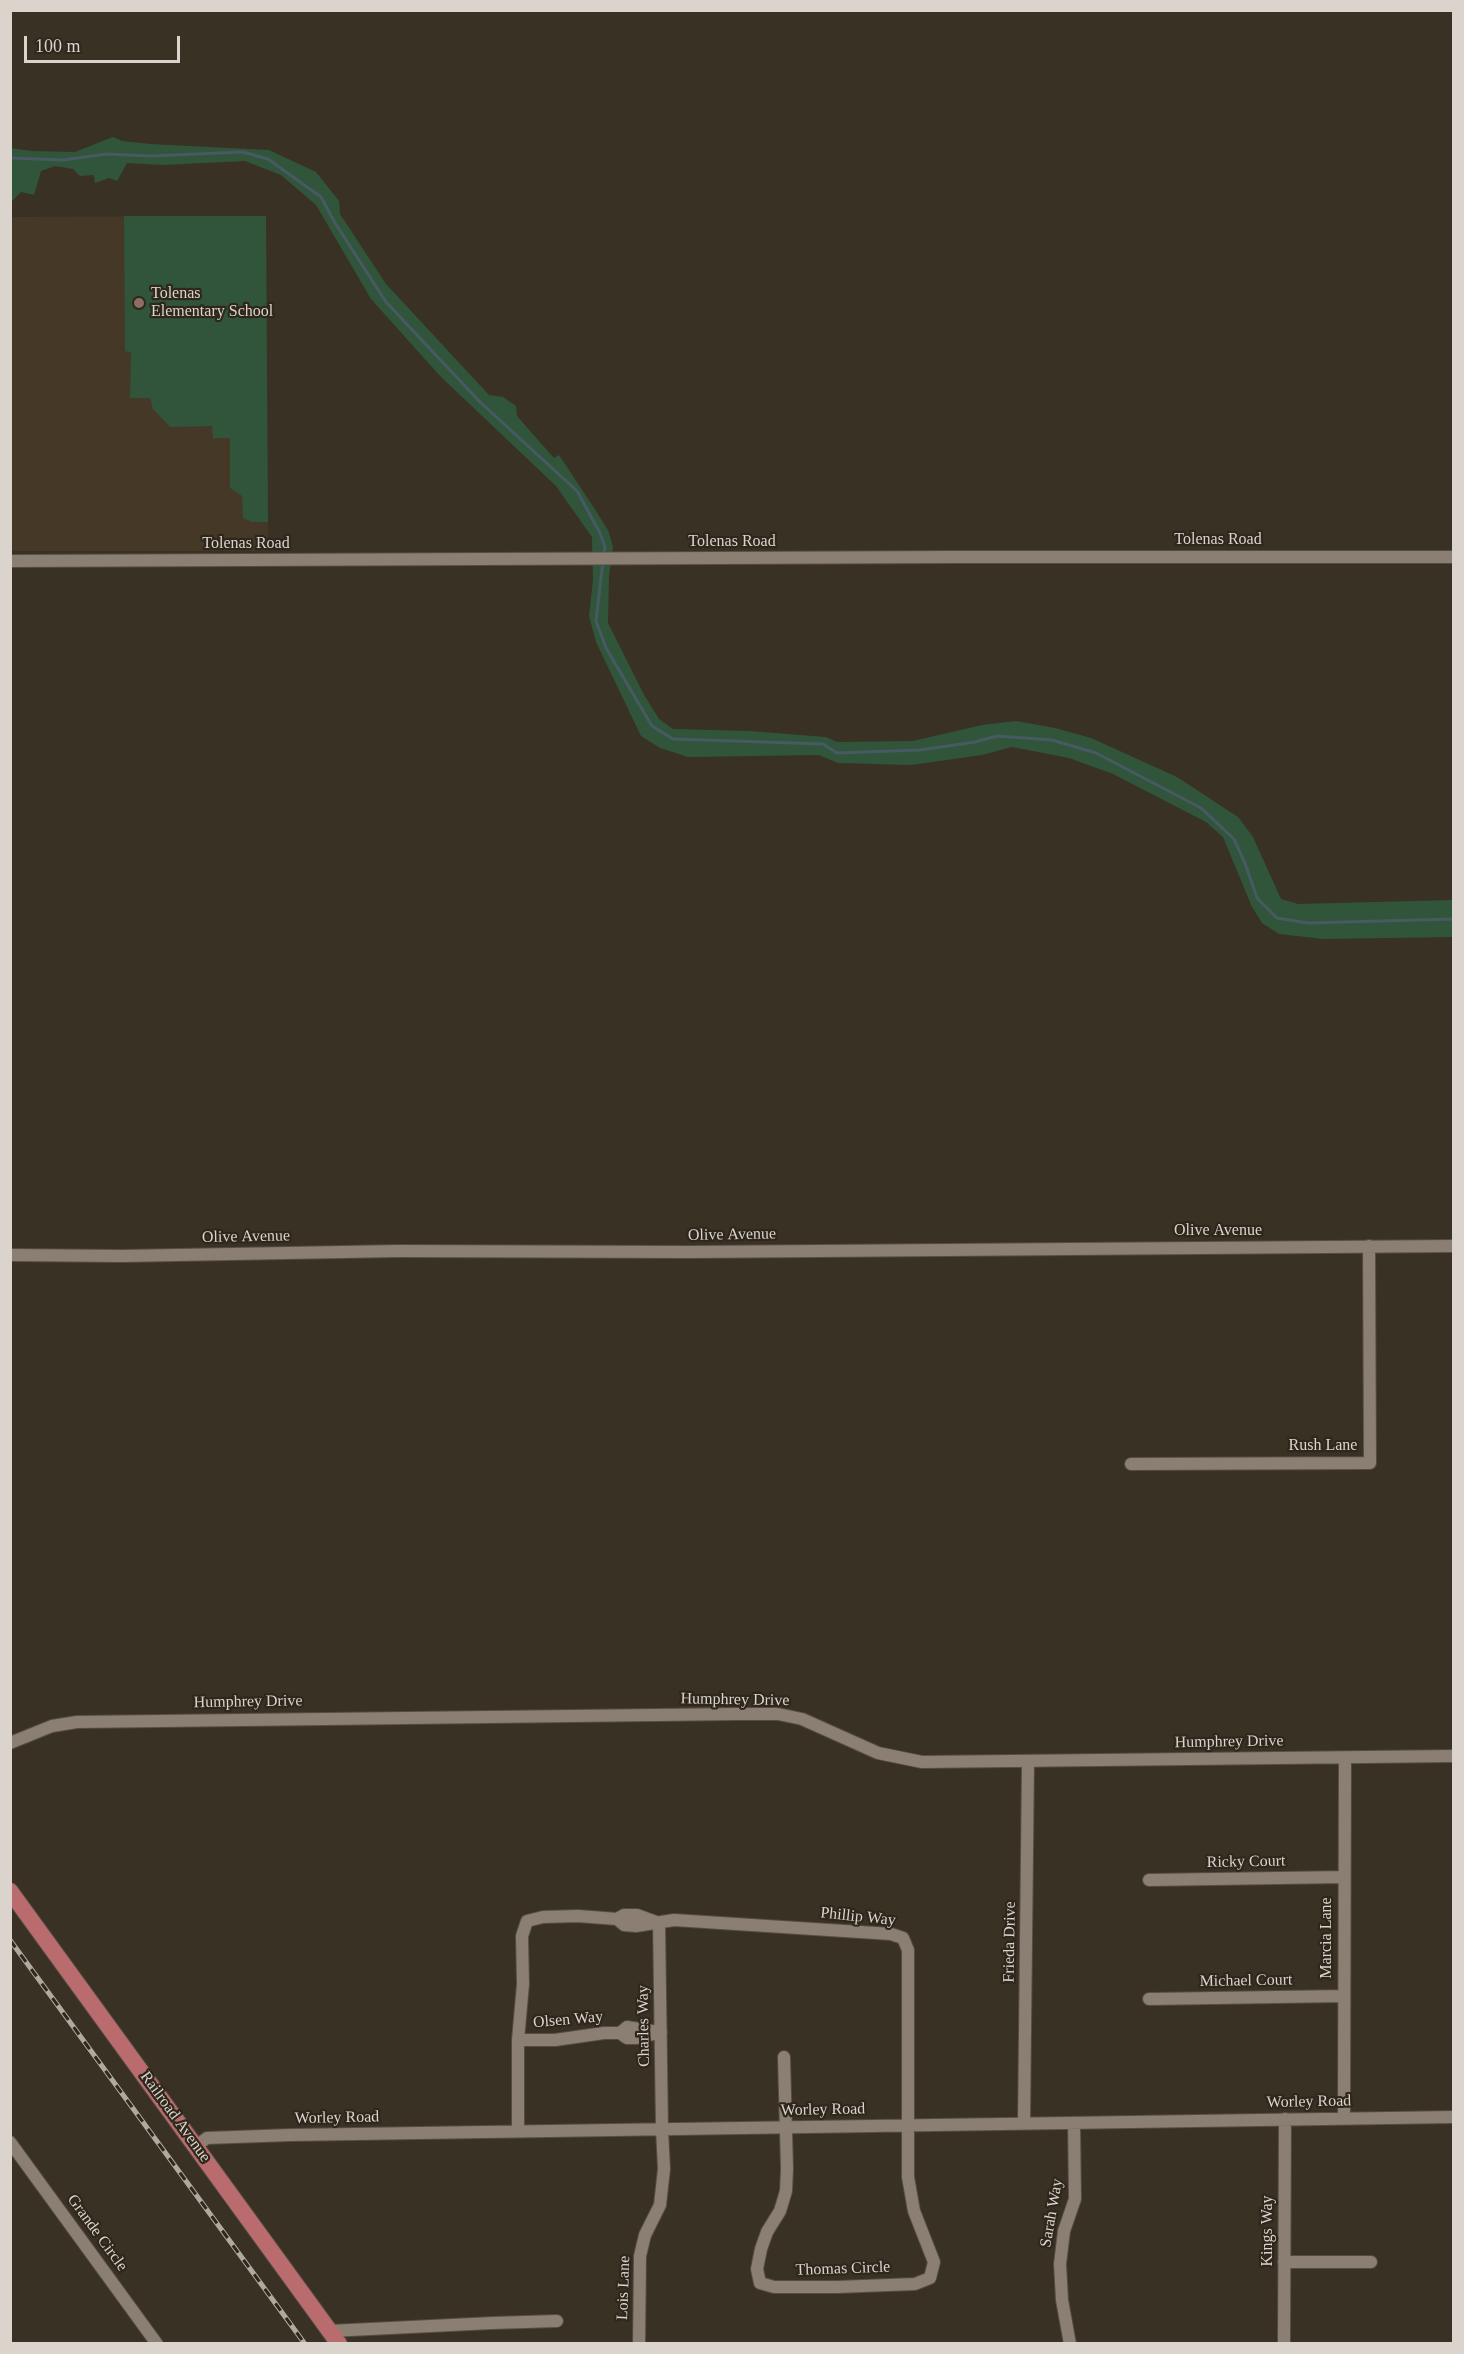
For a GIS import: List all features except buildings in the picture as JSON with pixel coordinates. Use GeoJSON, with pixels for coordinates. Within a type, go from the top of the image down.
{"type":"FeatureCollection","features":[{"type":"Feature","properties":{"kind":"main road","name":"Railroad Avenue"},"geometry":{"type":"LineString","coordinates":[[10,1891],[334,2337]]}},
{"type":"Feature","properties":{"kind":"street","name":"Tolenas Road"},"geometry":{"type":"LineString","coordinates":[[10,561],[1454,557]]}},
{"type":"Feature","properties":{"kind":"street","name":"Rush Lane"},"geometry":{"type":"LineString","coordinates":[[1131,1464],[1370,1463],[1369,1246]]}},
{"type":"Feature","properties":{"kind":"street","name":"Olive Avenue"},"geometry":{"type":"LineString","coordinates":[[10,1255],[1454,1246]]}},
{"type":"Feature","properties":{"kind":"street","name":"Humphrey Drive"},"geometry":{"type":"LineString","coordinates":[[10,1743],[52,1726],[76,1722],[778,1714],[802,1719],[878,1753],[922,1762],[1454,1756]]}},
{"type":"Feature","properties":{"kind":"street","name":"Marcia Lane"},"geometry":{"type":"LineString","coordinates":[[1344,2118],[1345,1758]]}},
{"type":"Feature","properties":{"kind":"street","name":"Frieda Drive"},"geometry":{"type":"LineString","coordinates":[[1024,2123],[1028,1761]]}},
{"type":"Feature","properties":{"kind":"street","name":"Ricky Court"},"geometry":{"type":"LineString","coordinates":[[1149,1880],[1344,1877]]}},
{"type":"Feature","properties":{"kind":"street","name":"Phillip Way"},"geometry":{"type":"LineString","coordinates":[[518,2131],[518,2040],[522,1984],[522,1936],[527,1921],[543,1917],[617,1919],[624,1925],[636,1926],[674,1920],[891,1934],[903,1938],[908,1950],[907,2126]]}},
{"type":"Feature","properties":{"kind":"street","name":"Charles Way"},"geometry":{"type":"LineString","coordinates":[[658,1923],[662,2129]]}},
{"type":"Feature","properties":{"kind":"street","name":"Michael Court"},"geometry":{"type":"LineString","coordinates":[[1149,2000],[1343,1996]]}},
{"type":"Feature","properties":{"kind":"street","name":"Olsen Way"},"geometry":{"type":"LineString","coordinates":[[518,2040],[555,2040],[604,2033],[620,2033],[627,2038],[638,2038],[661,2032]]}},
{"type":"Feature","properties":{"kind":"street"},"geometry":{"type":"LineString","coordinates":[[784,2057],[785,2127]]}},
{"type":"Feature","properties":{"kind":"street","name":"Worley Road"},"geometry":{"type":"LineString","coordinates":[[196,2146],[207,2138],[1454,2117]]}},
{"type":"Feature","properties":{"kind":"street","name":"Kings Way"},"geometry":{"type":"LineString","coordinates":[[1284,2343],[1285,2119]]}},
{"type":"Feature","properties":{"kind":"street","name":"Sarah Way"},"geometry":{"type":"LineString","coordinates":[[1070,2343],[1062,2300],[1060,2264],[1064,2231],[1075,2199],[1074,2123]]}},
{"type":"Feature","properties":{"kind":"street","name":"Thomas Circle"},"geometry":{"type":"LineString","coordinates":[[785,2127],[786,2191],[780,2211],[764,2241],[757,2269],[760,2283],[774,2288],[915,2284],[930,2278],[934,2262],[914,2211],[908,2177],[907,2126]]}},
{"type":"Feature","properties":{"kind":"street","name":"Lois Lane"},"geometry":{"type":"LineString","coordinates":[[639,2343],[640,2256],[645,2235],[660,2205],[664,2169],[662,2129]]}},
{"type":"Feature","properties":{"kind":"street","name":"Grande Circle"},"geometry":{"type":"LineString","coordinates":[[10,2142],[157,2343]]}},
{"type":"Feature","properties":{"kind":"street"},"geometry":{"type":"LineString","coordinates":[[1284,2262],[1371,2262]]}},
{"type":"Feature","properties":{"kind":"street"},"geometry":{"type":"LineString","coordinates":[[334,2337],[492,2323],[557,2321]]}},
{"type":"Feature","properties":{"kind":"shaded area","name":"Tolenas Elementary School"},"geometry":{"type":"Polygon","coordinates":[[[266,216],[268,551],[11,551],[11,217],[266,216]]]}},
{"type":"Feature","properties":{"kind":"green space"},"geometry":{"type":"Polygon","coordinates":[[[113,137],[122,141],[150,144],[269,150],[316,172],[339,201],[340,214],[386,284],[489,395],[503,397],[516,406],[517,416],[554,458],[559,455],[596,511],[608,530],[613,547],[609,576],[608,623],[643,693],[659,719],[673,729],[749,731],[826,737],[837,742],[913,741],[982,725],[1016,721],[1055,728],[1091,738],[1177,777],[1238,817],[1253,837],[1281,899],[1298,904],[1453,900],[1453,937],[1323,939],[1279,934],[1262,923],[1252,907],[1223,837],[1206,822],[1113,774],[1069,758],[1012,747],[982,755],[911,765],[838,763],[819,755],[688,757],[660,748],[641,736],[596,642],[589,616],[593,580],[592,537],[556,486],[440,376],[371,299],[316,205],[281,175],[245,161],[163,165],[127,163],[117,181],[109,178],[95,183],[94,175],[80,176],[73,169],[55,166],[41,171],[34,195],[21,192],[11,202],[10,148],[75,152],[113,137]]]}},
{"type":"Feature","properties":{"kind":"green space"},"geometry":{"type":"Polygon","coordinates":[[[124,216],[266,216],[268,522],[252,522],[243,518],[242,496],[230,488],[230,438],[213,438],[212,426],[170,427],[153,409],[150,398],[130,398],[131,353],[125,351],[124,216]]]}},
{"type":"Feature","properties":{"kind":"waterway"},"geometry":{"type":"LineString","coordinates":[[10,158],[63,160],[107,154],[150,156],[243,152],[268,159],[321,197],[386,302],[479,401],[577,491],[600,533],[605,547],[604,554]]}},
{"type":"Feature","properties":{"kind":"waterway"},"geometry":{"type":"LineString","coordinates":[[603,561],[596,621],[606,648],[652,726],[673,739],[823,744],[837,753],[920,750],[975,742],[997,736],[1052,740],[1096,753],[1201,808],[1234,839],[1257,898],[1277,918],[1308,923],[1454,919]]}},
{"type":"Feature","properties":{"kind":"railway"},"geometry":{"type":"LineString","coordinates":[[10,1940],[305,2344]]}},
{"type":"Feature","properties":{"kind":"place","name":"Tolenas Elementary School"},"geometry":{"type":"Point","coordinates":[139,303]}}]}
